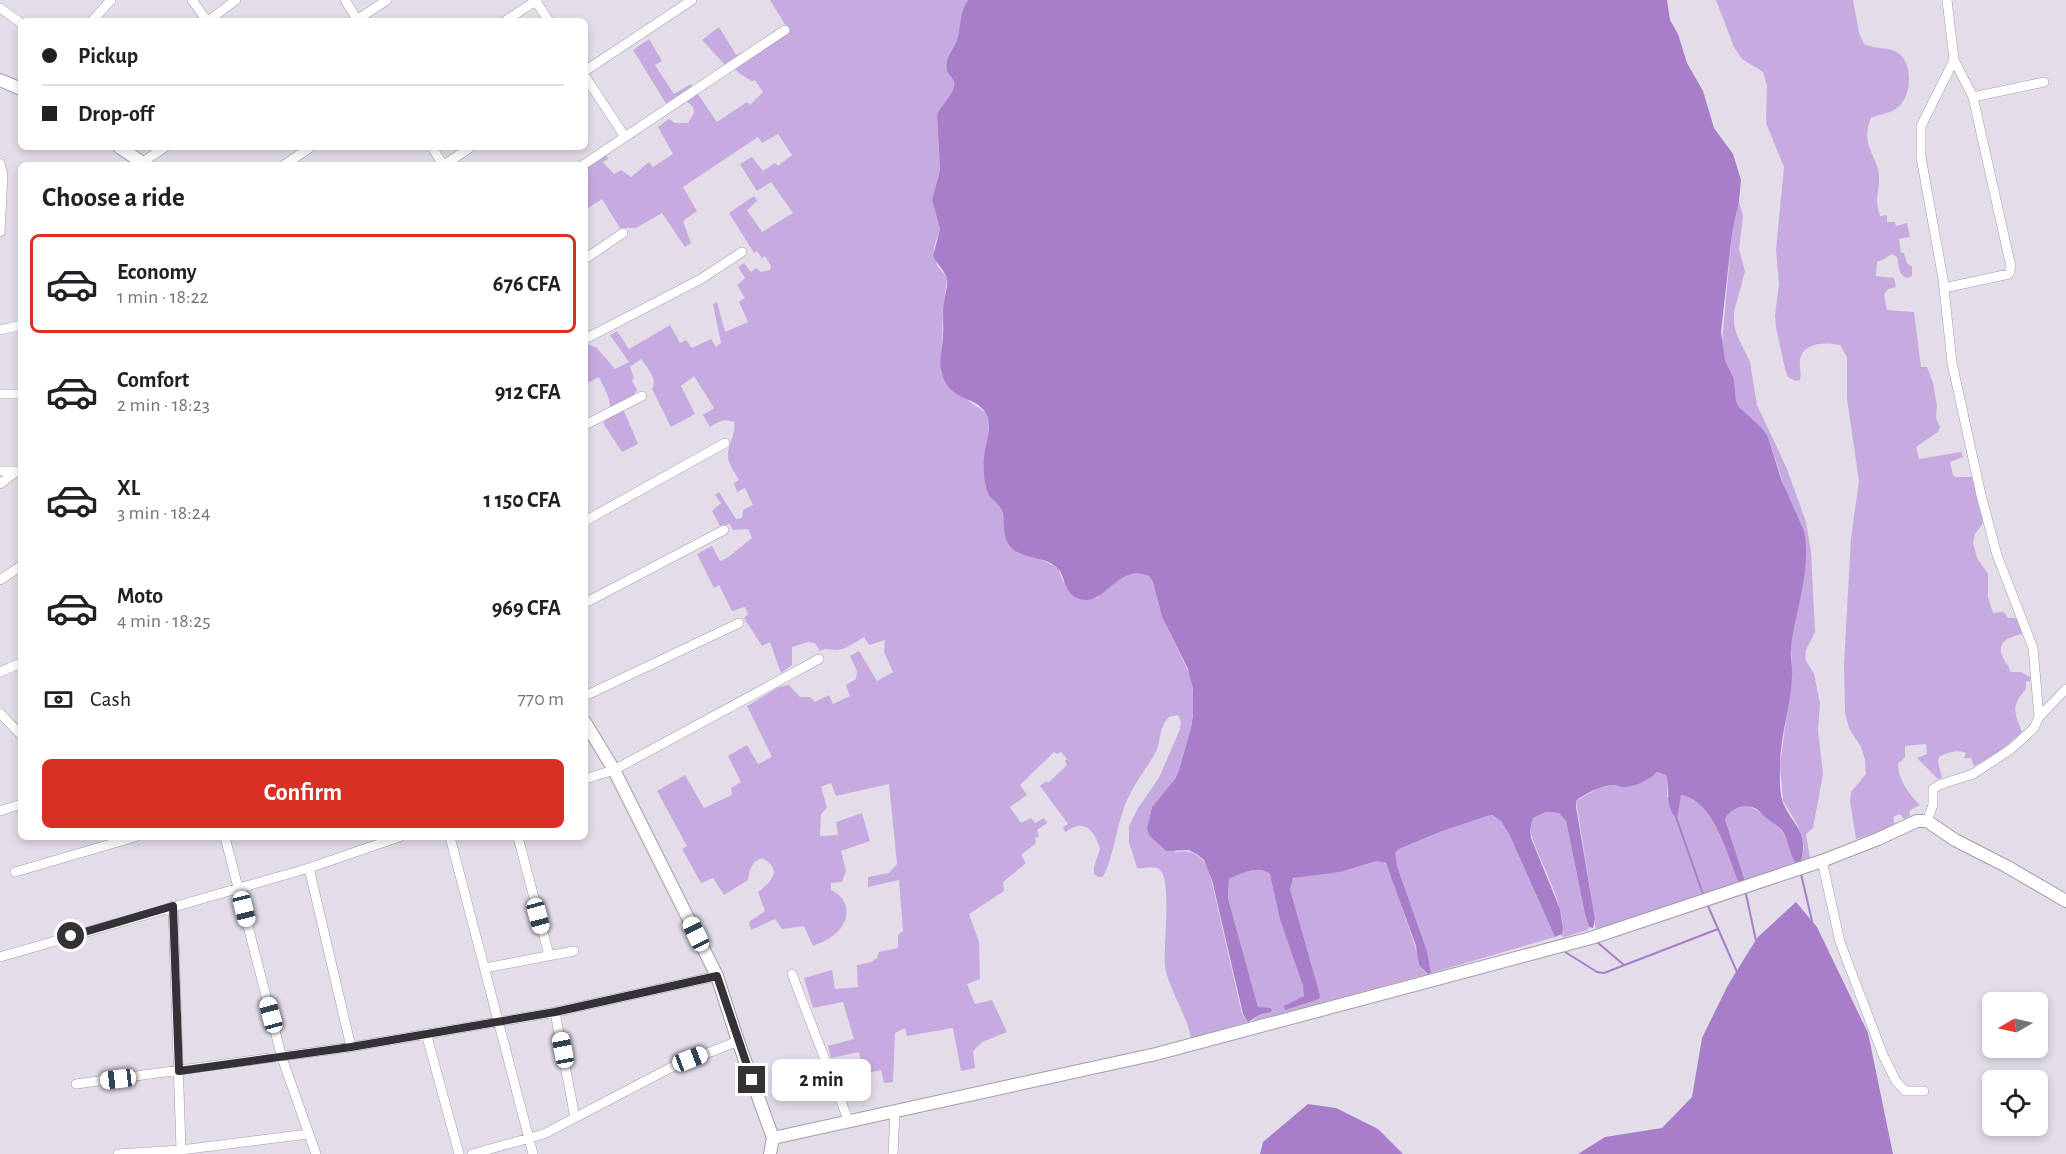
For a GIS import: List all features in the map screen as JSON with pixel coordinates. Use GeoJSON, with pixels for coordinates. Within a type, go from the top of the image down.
{"type":"FeatureCollection","features":[{"type":"Feature","properties":{"kind":"street"},"geometry":{"type":"LineString","coordinates":[[192,0],[205,18]]}},
{"type":"Feature","properties":{"kind":"street"},"geometry":{"type":"LineString","coordinates":[[211,18],[236,0]]}},
{"type":"Feature","properties":{"kind":"street"},"geometry":{"type":"LineString","coordinates":[[345,0],[355,18]]}},
{"type":"Feature","properties":{"kind":"street"},"geometry":{"type":"LineString","coordinates":[[361,18],[387,0]]}},
{"type":"Feature","properties":{"kind":"street"},"geometry":{"type":"LineString","coordinates":[[509,18],[536,0],[547,18]]}},
{"type":"Feature","properties":{"kind":"street"},"geometry":{"type":"LineString","coordinates":[[588,69],[692,0]]}},
{"type":"Feature","properties":{"kind":"street"},"geometry":{"type":"LineString","coordinates":[[1944,288],[2009,274],[2011,267],[1973,97],[1954,60],[1947,0]]}},
{"type":"Feature","properties":{"kind":"street"},"geometry":{"type":"LineString","coordinates":[[94,18],[106,1]]}},
{"type":"Feature","properties":{"kind":"street"},"geometry":{"type":"LineString","coordinates":[[0,8],[18,21]]}},
{"type":"Feature","properties":{"kind":"street"},"geometry":{"type":"LineString","coordinates":[[588,162],[785,30]]}},
{"type":"Feature","properties":{"kind":"street"},"geometry":{"type":"LineString","coordinates":[[1927,821],[1933,805],[1933,789],[1984,768],[2027,736],[2034,728],[2038,717],[2033,648],[1997,555],[1981,495],[1952,363],[1944,288],[1920,142],[1921,126],[1954,60]]}},
{"type":"Feature","properties":{"kind":"street"},"geometry":{"type":"LineString","coordinates":[[0,80],[18,88]]}},
{"type":"Feature","properties":{"kind":"street"},"geometry":{"type":"LineString","coordinates":[[588,81],[625,137]]}},
{"type":"Feature","properties":{"kind":"street"},"geometry":{"type":"LineString","coordinates":[[1973,97],[2044,82]]}},
{"type":"Feature","properties":{"kind":"street"},"geometry":{"type":"LineString","coordinates":[[124,150],[142,162]]}},
{"type":"Feature","properties":{"kind":"street"},"geometry":{"type":"LineString","coordinates":[[145,162],[161,150]]}},
{"type":"Feature","properties":{"kind":"street"},"geometry":{"type":"LineString","coordinates":[[288,162],[306,150]]}},
{"type":"Feature","properties":{"kind":"street"},"geometry":{"type":"LineString","coordinates":[[448,162],[466,150]]}},
{"type":"Feature","properties":{"kind":"street"},"geometry":{"type":"LineString","coordinates":[[0,163],[3,174],[0,232]]}},
{"type":"Feature","properties":{"kind":"street"},"geometry":{"type":"LineString","coordinates":[[588,257],[623,233]]}},
{"type":"Feature","properties":{"kind":"street"},"geometry":{"type":"LineString","coordinates":[[588,337],[701,279],[742,252]]}},
{"type":"Feature","properties":{"kind":"street"},"geometry":{"type":"LineString","coordinates":[[0,330],[18,326]]}},
{"type":"Feature","properties":{"kind":"street"},"geometry":{"type":"LineString","coordinates":[[0,394],[18,394]]}},
{"type":"Feature","properties":{"kind":"street"},"geometry":{"type":"LineString","coordinates":[[588,423],[642,396]]}},
{"type":"Feature","properties":{"kind":"street"},"geometry":{"type":"LineString","coordinates":[[588,519],[725,443]]}},
{"type":"Feature","properties":{"kind":"street"},"geometry":{"type":"LineString","coordinates":[[0,471],[18,471]]}},
{"type":"Feature","properties":{"kind":"street"},"geometry":{"type":"LineString","coordinates":[[0,484],[18,472]]}},
{"type":"Feature","properties":{"kind":"street"},"geometry":{"type":"LineString","coordinates":[[588,601],[724,530]]}},
{"type":"Feature","properties":{"kind":"street"},"geometry":{"type":"LineString","coordinates":[[0,580],[18,568]]}},
{"type":"Feature","properties":{"kind":"street"},"geometry":{"type":"LineString","coordinates":[[588,695],[739,623]]}},
{"type":"Feature","properties":{"kind":"street"},"geometry":{"type":"LineString","coordinates":[[588,778],[614,770],[819,658]]}},
{"type":"Feature","properties":{"kind":"street"},"geometry":{"type":"LineString","coordinates":[[0,672],[18,664]]}},
{"type":"Feature","properties":{"kind":"street"},"geometry":{"type":"LineString","coordinates":[[2038,717],[2066,689]]}},
{"type":"Feature","properties":{"kind":"street"},"geometry":{"type":"LineString","coordinates":[[0,713],[18,732]]}},
{"type":"Feature","properties":{"kind":"street"},"geometry":{"type":"LineString","coordinates":[[588,727],[614,770],[717,976],[773,1138],[770,1154]]}},
{"type":"Feature","properties":{"kind":"street"},"geometry":{"type":"LineString","coordinates":[[0,811],[18,805]]}},
{"type":"Feature","properties":{"kind":"street"},"geometry":{"type":"LineString","coordinates":[[773,1138],[1167,1052],[1591,938],[1822,861],[1917,821],[1927,821],[1955,840],[2066,901]]}},
{"type":"Feature","properties":{"kind":"street"},"geometry":{"type":"LineString","coordinates":[[15,872],[125,840]]}},
{"type":"Feature","properties":{"kind":"street"},"geometry":{"type":"LineString","coordinates":[[226,840],[282,1058],[316,1154]]}},
{"type":"Feature","properties":{"kind":"street"},"geometry":{"type":"LineString","coordinates":[[0,957],[309,868],[390,840]]}},
{"type":"Feature","properties":{"kind":"street"},"geometry":{"type":"LineString","coordinates":[[451,840],[533,1154]]}},
{"type":"Feature","properties":{"kind":"street"},"geometry":{"type":"LineString","coordinates":[[519,840],[549,955]]}},
{"type":"Feature","properties":{"kind":"street"},"geometry":{"type":"LineString","coordinates":[[1822,861],[1840,942],[1891,1073],[1905,1091],[1924,1091]]}},
{"type":"Feature","properties":{"kind":"street"},"geometry":{"type":"LineString","coordinates":[[309,868],[351,1047]]}},
{"type":"Feature","properties":{"kind":"street"},"geometry":{"type":"LineString","coordinates":[[173,906],[181,1150]]}},
{"type":"Feature","properties":{"kind":"street"},"geometry":{"type":"LineString","coordinates":[[485,968],[574,951]]}},
{"type":"Feature","properties":{"kind":"street"},"geometry":{"type":"LineString","coordinates":[[792,974],[849,1122]]}},
{"type":"Feature","properties":{"kind":"street"},"geometry":{"type":"LineString","coordinates":[[76,1084],[351,1047],[555,1012],[717,976]]}},
{"type":"Feature","properties":{"kind":"street"},"geometry":{"type":"LineString","coordinates":[[555,1012],[574,1118]]}},
{"type":"Feature","properties":{"kind":"street"},"geometry":{"type":"LineString","coordinates":[[426,1033],[459,1154]]}},
{"type":"Feature","properties":{"kind":"street"},"geometry":{"type":"LineString","coordinates":[[472,1154],[529,1140],[670,1068],[738,1041]]}},
{"type":"Feature","properties":{"kind":"street"},"geometry":{"type":"LineString","coordinates":[[893,1154],[895,1112]]}},
{"type":"Feature","properties":{"kind":"street"},"geometry":{"type":"LineString","coordinates":[[118,1154],[181,1150],[308,1134]]}},
{"type":"Feature","properties":{"kind":"shaded area"},"geometry":{"type":"Polygon","coordinates":[[[770,0],[968,0],[958,36],[946,66],[954,87],[937,115],[940,170],[932,200],[940,229],[934,247],[937,265],[947,278],[943,310],[941,373],[970,402],[985,412],[989,422],[984,455],[989,494],[1002,511],[1003,519],[1036,557],[1058,568],[1063,581],[1097,598],[1120,578],[1127,575],[1149,576],[1153,582],[1162,617],[1192,679],[1194,706],[1191,728],[1179,770],[1175,779],[1152,807],[1147,829],[1176,852],[1187,851],[1196,854],[1209,870],[1242,1014],[1248,1022],[1191,1038],[1165,967],[1166,887],[1164,876],[1160,870],[1152,867],[1137,868],[1129,842],[1129,826],[1138,808],[1159,778],[1180,729],[1181,722],[1178,715],[1169,717],[1166,721],[1156,752],[1128,798],[1103,877],[1094,874],[1100,849],[1093,833],[1082,826],[1065,832],[1063,827],[1068,824],[1040,786],[1046,781],[1048,783],[1067,765],[1065,761],[1067,759],[1061,752],[1057,754],[1054,752],[1020,785],[1027,795],[1010,807],[1021,823],[1031,818],[1035,823],[1044,818],[1047,823],[1037,830],[1039,836],[1035,838],[1036,843],[1021,855],[1026,863],[1003,882],[1004,891],[969,914],[979,942],[980,979],[967,984],[975,1004],[992,1000],[1007,1032],[982,1042],[973,1051],[975,1068],[961,1071],[953,1028],[907,1036],[905,1028],[895,1033],[893,1082],[884,1083],[881,1070],[863,1074],[859,1052],[831,1058],[828,1046],[854,1039],[843,1002],[813,1008],[804,978],[832,970],[835,989],[858,987],[857,965],[871,962],[877,958],[879,952],[898,948],[898,935],[903,931],[899,880],[868,887],[868,877],[889,873],[897,864],[889,784],[836,796],[831,783],[821,787],[827,808],[821,814],[820,836],[838,835],[836,822],[862,813],[870,841],[841,851],[846,871],[842,882],[831,883],[831,890],[838,894],[845,904],[846,917],[835,934],[813,946],[804,926],[782,929],[775,919],[751,930],[749,922],[765,911],[758,892],[771,880],[773,875],[774,871],[768,862],[762,858],[755,862],[750,869],[748,880],[724,895],[713,878],[701,883],[682,849],[687,846],[657,791],[685,775],[704,808],[732,795],[731,788],[741,782],[728,756],[747,745],[758,764],[772,757],[747,706],[779,687],[789,685],[800,697],[810,697],[815,702],[829,695],[833,704],[850,696],[846,685],[856,679],[857,671],[850,656],[859,651],[877,681],[893,672],[884,652],[885,640],[869,645],[864,637],[839,650],[820,651],[815,643],[808,642],[792,647],[792,665],[781,673],[770,642],[762,646],[744,618],[748,614],[745,607],[732,611],[719,585],[714,588],[697,554],[712,546],[720,561],[752,538],[748,529],[733,530],[730,524],[720,526],[712,511],[721,503],[715,495],[719,492],[736,519],[742,518],[743,510],[753,505],[745,488],[737,492],[734,483],[739,480],[729,462],[728,452],[734,432],[734,422],[722,421],[710,427],[703,415],[714,408],[694,376],[681,386],[695,414],[671,427],[652,389],[653,377],[641,359],[630,367],[634,378],[632,381],[637,390],[633,396],[621,404],[638,444],[622,452],[603,423],[610,412],[610,406],[599,377],[588,382],[588,344],[597,348],[615,369],[629,362],[610,335],[617,331],[629,349],[670,325],[680,343],[686,340],[692,348],[711,339],[716,347],[721,343],[713,304],[717,302],[725,332],[748,322],[739,302],[745,298],[737,285],[745,278],[738,267],[744,263],[751,272],[756,268],[761,272],[770,270],[771,266],[765,256],[762,258],[757,251],[754,253],[729,213],[754,196],[757,201],[747,210],[762,232],[793,213],[771,182],[757,191],[740,164],[752,157],[763,171],[775,163],[778,166],[792,155],[778,134],[762,143],[758,137],[683,187],[697,211],[683,221],[691,243],[685,247],[662,213],[636,228],[620,228],[602,199],[588,208],[588,162],[581,162],[615,138],[619,144],[606,154],[608,159],[603,162],[614,174],[621,170],[631,177],[649,162],[653,167],[673,154],[658,127],[669,119],[675,123],[688,123],[694,113],[693,107],[681,96],[667,105],[633,50],[649,39],[662,61],[655,65],[674,94],[691,84],[717,122],[747,102],[750,105],[763,92],[755,80],[752,81],[740,74],[730,64],[726,66],[702,40],[719,27],[736,55],[789,31],[770,0]]]}},
{"type":"Feature","properties":{"kind":"shaded area"},"geometry":{"type":"Polygon","coordinates":[[[968,0],[1667,0],[1670,20],[1678,34],[1687,63],[1703,91],[1714,128],[1733,154],[1741,180],[1732,234],[1721,332],[1725,360],[1734,379],[1738,406],[1763,429],[1768,437],[1781,479],[1804,531],[1806,560],[1791,649],[1791,687],[1780,755],[1780,790],[1783,803],[1799,829],[1803,843],[1801,861],[1796,863],[1785,836],[1778,827],[1758,810],[1749,806],[1740,807],[1725,819],[1745,881],[1739,883],[1718,831],[1703,807],[1693,799],[1681,795],[1677,819],[1673,814],[1670,809],[1666,775],[1657,772],[1647,780],[1634,785],[1602,787],[1576,801],[1595,919],[1593,928],[1589,927],[1585,914],[1566,821],[1559,813],[1546,812],[1533,818],[1531,838],[1560,909],[1562,934],[1555,937],[1510,836],[1501,821],[1492,815],[1487,816],[1442,831],[1399,849],[1395,853],[1397,866],[1427,951],[1431,973],[1428,974],[1419,965],[1416,946],[1386,863],[1377,861],[1340,872],[1293,878],[1290,889],[1320,995],[1319,999],[1285,1010],[1284,1006],[1304,996],[1303,986],[1280,919],[1270,874],[1261,870],[1244,872],[1229,879],[1228,898],[1258,1007],[1272,1010],[1248,1022],[1243,1014],[1212,880],[1204,860],[1189,850],[1166,851],[1149,835],[1147,828],[1152,807],[1175,779],[1179,770],[1193,715],[1193,689],[1188,669],[1162,617],[1153,582],[1149,576],[1137,573],[1127,575],[1095,598],[1087,600],[1077,598],[1069,592],[1059,569],[1050,563],[1013,549],[1005,536],[1002,511],[989,495],[984,475],[988,417],[975,403],[956,394],[946,383],[942,374],[940,364],[947,279],[933,256],[940,229],[932,200],[940,170],[937,115],[954,87],[946,66],[957,40],[962,13],[968,0]]]}},
{"type":"Feature","properties":{"kind":"shaded area"},"geometry":{"type":"Polygon","coordinates":[[[1716,0],[1853,0],[1859,33],[1864,44],[1897,52],[1906,64],[1909,80],[1906,96],[1894,110],[1871,118],[1867,136],[1878,170],[1878,210],[1880,216],[1887,215],[1887,222],[1895,222],[1896,226],[1907,223],[1910,237],[1899,239],[1901,253],[1904,253],[1907,263],[1912,267],[1912,276],[1907,278],[1902,275],[1897,257],[1892,254],[1877,262],[1876,276],[1894,278],[1896,287],[1888,289],[1884,294],[1887,310],[1914,312],[1921,367],[1927,367],[1933,383],[1937,406],[1936,418],[1940,427],[1938,432],[1916,447],[1919,459],[1961,452],[1963,457],[1950,462],[1953,475],[1977,477],[1984,506],[1982,525],[1975,534],[1973,543],[1977,558],[1988,574],[1988,597],[1993,613],[2004,612],[2008,618],[2017,618],[2025,634],[2007,639],[2001,650],[2010,672],[2021,672],[2030,677],[2015,709],[2022,732],[1994,756],[1974,766],[1971,758],[1964,758],[1966,753],[1960,751],[1942,755],[1938,762],[1942,778],[1938,779],[1917,758],[1927,754],[1926,744],[1905,746],[1905,757],[1898,764],[1898,770],[1908,791],[1920,805],[1909,811],[1910,816],[1904,819],[1900,814],[1893,817],[1895,825],[1888,829],[1856,839],[1850,801],[1851,792],[1866,774],[1861,747],[1849,728],[1845,712],[1844,664],[1851,538],[1859,481],[1847,399],[1847,357],[1840,345],[1818,344],[1807,348],[1801,356],[1800,380],[1795,381],[1788,377],[1785,369],[1775,315],[1779,284],[1776,250],[1784,167],[1766,123],[1767,85],[1763,72],[1742,59],[1734,47],[1716,0]]]}},
{"type":"Feature","properties":{"kind":"shaded area"},"geometry":{"type":"Polygon","coordinates":[[[1739,201],[1743,216],[1739,249],[1745,271],[1734,312],[1734,324],[1750,362],[1757,405],[1787,469],[1806,522],[1811,551],[1815,632],[1806,650],[1805,659],[1814,674],[1820,703],[1818,730],[1823,774],[1813,828],[1806,834],[1810,858],[1801,861],[1804,847],[1802,837],[1783,801],[1780,765],[1792,675],[1791,649],[1806,553],[1768,437],[1763,429],[1738,406],[1734,379],[1725,360],[1722,342],[1732,234],[1739,201]]]}},
{"type":"Feature","properties":{"kind":"shaded area"},"geometry":{"type":"Polygon","coordinates":[[[1657,772],[1666,775],[1667,797],[1679,798],[1681,795],[1693,799],[1703,807],[1718,831],[1739,883],[1598,929],[1595,927],[1576,801],[1597,789],[1611,785],[1626,787],[1636,784],[1657,772]]]}},
{"type":"Feature","properties":{"kind":"shaded area"},"geometry":{"type":"Polygon","coordinates":[[[1748,806],[1765,816],[1781,830],[1796,863],[1745,881],[1725,819],[1729,813],[1748,806]]]}},
{"type":"Feature","properties":{"kind":"shaded area"},"geometry":{"type":"Polygon","coordinates":[[[1546,812],[1559,813],[1566,821],[1589,927],[1588,930],[1564,937],[1561,936],[1563,926],[1557,899],[1530,830],[1533,818],[1546,812]]]}},
{"type":"Feature","properties":{"kind":"shaded area"},"geometry":{"type":"Polygon","coordinates":[[[1491,815],[1501,821],[1510,836],[1555,937],[1431,973],[1427,951],[1395,860],[1395,853],[1399,849],[1453,826],[1491,815]]]}},
{"type":"Feature","properties":{"kind":"shaded area"},"geometry":{"type":"Polygon","coordinates":[[[1381,860],[1388,866],[1423,970],[1428,974],[1252,1021],[1261,1014],[1228,898],[1229,879],[1255,870],[1270,874],[1305,993],[1302,998],[1320,995],[1290,889],[1292,880],[1299,876],[1340,872],[1381,860]]]}},
{"type":"Feature","properties":{"kind":"shaded area"},"geometry":{"type":"Polygon","coordinates":[[[1796,902],[1817,927],[1868,1033],[1893,1154],[1578,1154],[1605,1137],[1662,1128],[1692,1097],[1702,1038],[1728,985],[1757,938],[1796,902]]]}},
{"type":"Feature","properties":{"kind":"shaded area"},"geometry":{"type":"Polygon","coordinates":[[[1308,1104],[1336,1108],[1378,1129],[1403,1154],[1260,1154],[1263,1142],[1308,1104]]]}},
{"type":"Feature","properties":{"kind":"waterway"},"geometry":{"type":"LineString","coordinates":[[1676,817],[1703,894]]}},
{"type":"Feature","properties":{"kind":"waterway"},"geometry":{"type":"LineString","coordinates":[[1801,874],[1812,921]]}},
{"type":"Feature","properties":{"kind":"waterway"},"geometry":{"type":"LineString","coordinates":[[1746,894],[1756,941]]}},
{"type":"Feature","properties":{"kind":"waterway"},"geometry":{"type":"LineString","coordinates":[[1708,906],[1737,972]]}},
{"type":"Feature","properties":{"kind":"waterway"},"geometry":{"type":"LineString","coordinates":[[1562,950],[1597,972],[1604,973],[1718,929]]}},
{"type":"Feature","properties":{"kind":"waterway"},"geometry":{"type":"LineString","coordinates":[[1597,942],[1624,965]]}},
{"type":"Feature","properties":{"kind":"route"},"geometry":{"type":"LineString","coordinates":[[71,936],[173,906],[179,1071],[282,1058],[555,1012],[717,976],[752,1080]]}}]}
